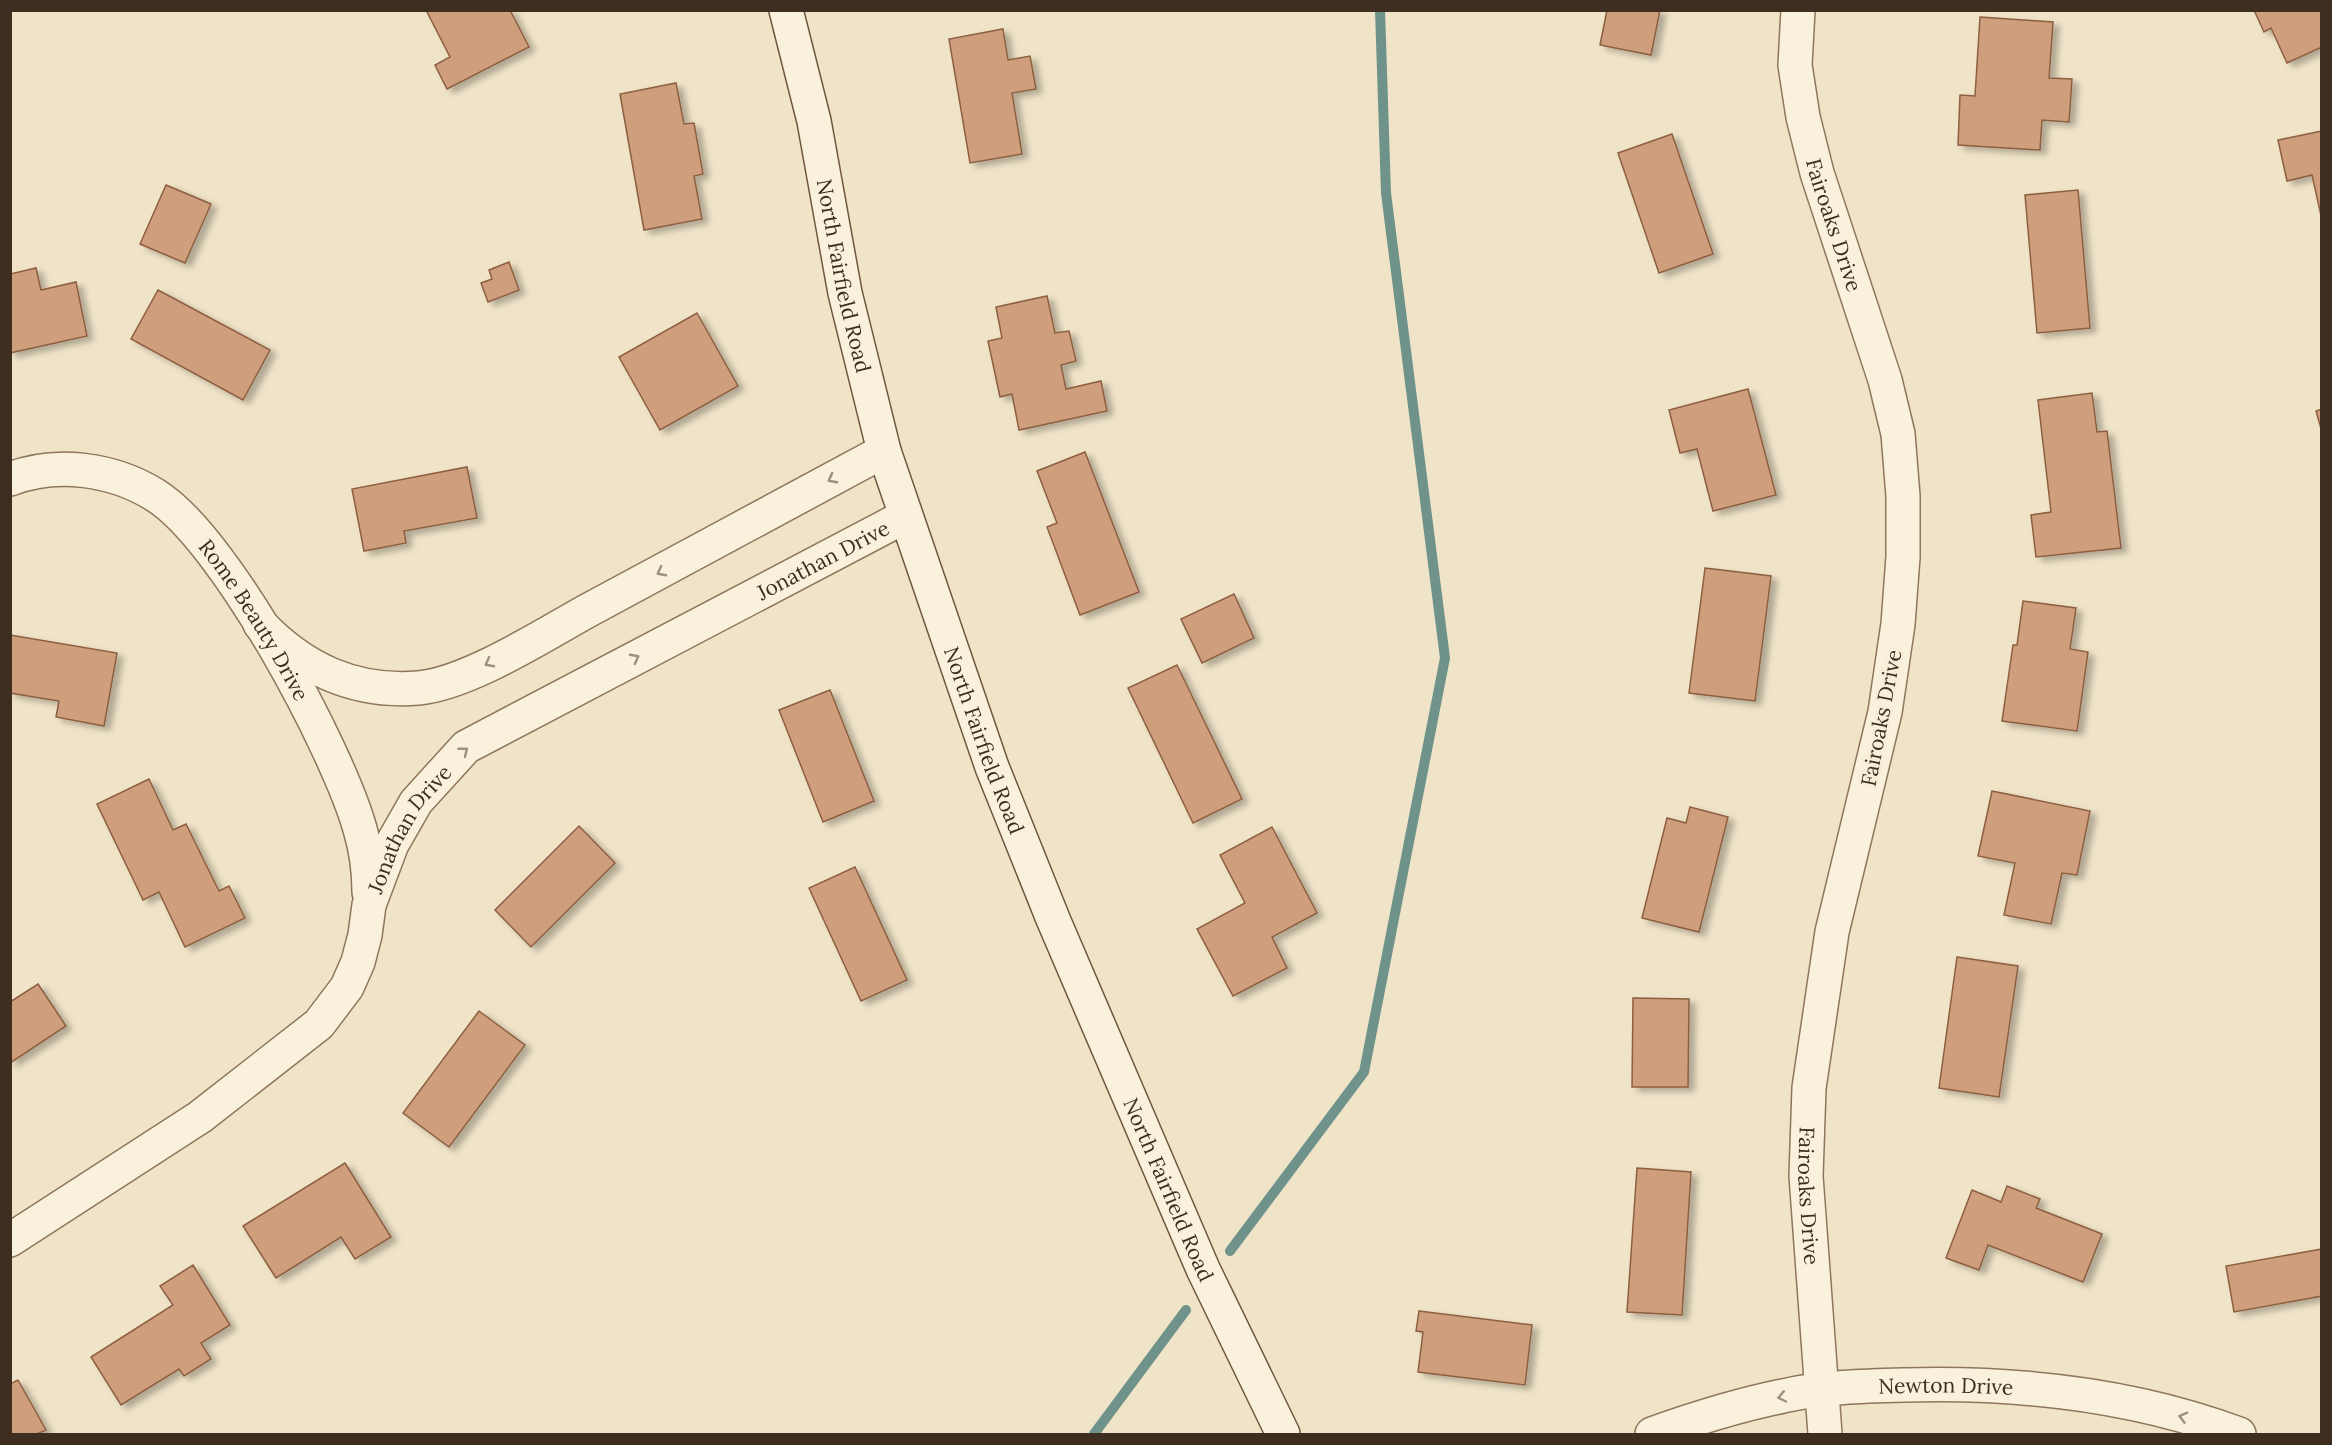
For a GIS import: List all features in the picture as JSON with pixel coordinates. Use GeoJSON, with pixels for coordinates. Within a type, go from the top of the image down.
{"type":"FeatureCollection","features":[{"type":"Feature","properties":{"kind":"street","name":"North Fairfield Road"},"geometry":{"type":"LineString","coordinates":[[786,10],[814,121],[845,293],[884,451],[904,517],[992,767],[1053,919],[1203,1269],[1283,1434]]}},
{"type":"Feature","properties":{"kind":"street","name":"Fairoaks Drive"},"geometry":{"type":"LineString","coordinates":[[1798,10],[1795,65],[1803,117],[1817,173],[1885,380],[1898,434],[1903,496],[1903,557],[1898,624],[1885,712],[1832,932],[1809,1088],[1806,1176],[1826,1434]]}},
{"type":"Feature","properties":{"kind":"street"},"geometry":{"type":"LineString","coordinates":[[260,624],[297,658],[344,681],[393,689],[420,688],[445,683],[465,676],[561,626],[884,451]]}},
{"type":"Feature","properties":{"kind":"street","name":"Rome Beauty Drive"},"geometry":{"type":"LineString","coordinates":[[10,479],[57,469],[92,471],[126,480],[155,495],[178,513],[196,532],[239,590],[260,624],[304,704],[354,808],[367,858],[369,905]]}},
{"type":"Feature","properties":{"kind":"street","name":"Jonathan Drive"},"geometry":{"type":"LineString","coordinates":[[10,1240],[200,1117],[319,1024],[346,987],[358,962],[369,905],[382,864],[405,821],[434,781],[466,747],[904,517]]}},
{"type":"Feature","properties":{"kind":"street","name":"Newton Drive"},"geometry":{"type":"LineString","coordinates":[[1652,1434],[1784,1395],[1955,1384],[2086,1394],[2144,1406],[2239,1434]]}},
{"type":"Feature","properties":{"kind":"building"},"geometry":{"type":"Polygon","coordinates":[[[426,10],[510,10],[529,47],[447,89],[435,65],[450,57],[426,10]]]}},
{"type":"Feature","properties":{"kind":"building"},"geometry":{"type":"Polygon","coordinates":[[[1607,10],[1660,10],[1651,55],[1600,45],[1607,10]]]}},
{"type":"Feature","properties":{"kind":"building"},"geometry":{"type":"Polygon","coordinates":[[[2254,10],[2322,10],[2322,47],[2287,63],[2271,28],[2264,32],[2254,10]]]}},
{"type":"Feature","properties":{"kind":"building"},"geometry":{"type":"Polygon","coordinates":[[[1980,17],[2053,22],[2049,78],[2072,79],[2069,122],[2042,120],[2040,150],[1958,145],[1960,95],[1975,96],[1980,17]]]}},
{"type":"Feature","properties":{"kind":"building"},"geometry":{"type":"Polygon","coordinates":[[[1003,29],[1008,60],[1030,56],[1036,89],[1012,93],[1022,154],[970,163],[949,39],[1003,29]]]}},
{"type":"Feature","properties":{"kind":"building"},"geometry":{"type":"Polygon","coordinates":[[[676,83],[684,124],[694,123],[703,174],[694,176],[702,219],[644,230],[620,94],[676,83]]]}},
{"type":"Feature","properties":{"kind":"building"},"geometry":{"type":"Polygon","coordinates":[[[2322,131],[2322,220],[2312,175],[2287,181],[2278,140],[2322,131]]]}},
{"type":"Feature","properties":{"kind":"building"},"geometry":{"type":"Polygon","coordinates":[[[1672,134],[1713,254],[1659,273],[1618,153],[1672,134]]]}},
{"type":"Feature","properties":{"kind":"building"},"geometry":{"type":"Polygon","coordinates":[[[166,185],[211,204],[185,263],[140,244],[166,185]]]}},
{"type":"Feature","properties":{"kind":"building"},"geometry":{"type":"Polygon","coordinates":[[[2078,190],[2090,328],[2037,333],[2025,195],[2078,190]]]}},
{"type":"Feature","properties":{"kind":"building"},"geometry":{"type":"Polygon","coordinates":[[[509,262],[519,290],[488,302],[481,283],[492,279],[489,270],[509,262]]]}},
{"type":"Feature","properties":{"kind":"building"},"geometry":{"type":"Polygon","coordinates":[[[36,268],[41,290],[76,282],[87,336],[10,353],[10,274],[36,268]]]}},
{"type":"Feature","properties":{"kind":"building"},"geometry":{"type":"Polygon","coordinates":[[[158,290],[270,350],[243,400],[131,339],[158,290]]]}},
{"type":"Feature","properties":{"kind":"building"},"geometry":{"type":"Polygon","coordinates":[[[1047,296],[1055,333],[1069,331],[1076,361],[1061,365],[1066,389],[1101,381],[1107,411],[1019,430],[1012,394],[1000,397],[988,341],[1002,338],[996,307],[1047,296]]]}},
{"type":"Feature","properties":{"kind":"building"},"geometry":{"type":"Polygon","coordinates":[[[697,313],[738,386],[660,430],[619,357],[697,313]]]}},
{"type":"Feature","properties":{"kind":"building"},"geometry":{"type":"Polygon","coordinates":[[[1748,389],[1776,495],[1713,511],[1697,449],[1680,453],[1669,410],[1748,389]]]}},
{"type":"Feature","properties":{"kind":"building"},"geometry":{"type":"Polygon","coordinates":[[[2092,393],[2097,432],[2107,431],[2121,548],[2036,557],[2031,515],[2051,512],[2038,400],[2092,393]]]}},
{"type":"Feature","properties":{"kind":"building"},"geometry":{"type":"Polygon","coordinates":[[[2322,409],[2322,432],[2316,411],[2322,409]]]}},
{"type":"Feature","properties":{"kind":"building"},"geometry":{"type":"Polygon","coordinates":[[[1085,452],[1139,592],[1080,615],[1047,527],[1057,523],[1037,471],[1085,452]]]}},
{"type":"Feature","properties":{"kind":"building"},"geometry":{"type":"Polygon","coordinates":[[[467,467],[477,518],[404,531],[406,543],[364,551],[352,489],[467,467]]]}},
{"type":"Feature","properties":{"kind":"building"},"geometry":{"type":"Polygon","coordinates":[[[1705,568],[1771,576],[1755,701],[1689,693],[1705,568]]]}},
{"type":"Feature","properties":{"kind":"building"},"geometry":{"type":"Polygon","coordinates":[[[1234,594],[1254,638],[1202,663],[1181,619],[1234,594]]]}},
{"type":"Feature","properties":{"kind":"building"},"geometry":{"type":"Polygon","coordinates":[[[2023,601],[2076,608],[2070,649],[2088,652],[2077,731],[2002,721],[2013,645],[2017,645],[2023,601]]]}},
{"type":"Feature","properties":{"kind":"building"},"geometry":{"type":"Polygon","coordinates":[[[10,635],[117,653],[104,726],[56,717],[59,701],[10,693],[10,635]]]}},
{"type":"Feature","properties":{"kind":"building"},"geometry":{"type":"Polygon","coordinates":[[[1177,665],[1242,799],[1193,823],[1128,688],[1177,665]]]}},
{"type":"Feature","properties":{"kind":"building"},"geometry":{"type":"Polygon","coordinates":[[[830,690],[874,801],[823,822],[779,710],[830,690]]]}},
{"type":"Feature","properties":{"kind":"building"},"geometry":{"type":"Polygon","coordinates":[[[149,779],[173,830],[186,824],[219,891],[229,886],[245,918],[185,947],[159,892],[143,900],[97,804],[149,779]]]}},
{"type":"Feature","properties":{"kind":"building"},"geometry":{"type":"Polygon","coordinates":[[[1992,791],[2090,811],[2077,875],[2062,873],[2051,924],[2004,915],[2015,863],[1978,856],[1992,791]]]}},
{"type":"Feature","properties":{"kind":"building"},"geometry":{"type":"Polygon","coordinates":[[[1690,807],[1728,817],[1699,932],[1642,918],[1667,818],[1686,823],[1690,807]]]}},
{"type":"Feature","properties":{"kind":"building"},"geometry":{"type":"Polygon","coordinates":[[[579,826],[615,863],[531,947],[495,910],[579,826]]]}},
{"type":"Feature","properties":{"kind":"building"},"geometry":{"type":"Polygon","coordinates":[[[1272,827],[1317,913],[1272,937],[1287,968],[1233,996],[1197,929],[1245,903],[1220,855],[1272,827]]]}},
{"type":"Feature","properties":{"kind":"building"},"geometry":{"type":"Polygon","coordinates":[[[855,867],[907,980],[861,1001],[809,888],[855,867]]]}},
{"type":"Feature","properties":{"kind":"building"},"geometry":{"type":"Polygon","coordinates":[[[1957,957],[2018,966],[1999,1097],[1939,1088],[1957,957]]]}},
{"type":"Feature","properties":{"kind":"building"},"geometry":{"type":"Polygon","coordinates":[[[38,984],[66,1026],[10,1063],[10,1002],[38,984]]]}},
{"type":"Feature","properties":{"kind":"building"},"geometry":{"type":"Polygon","coordinates":[[[1633,998],[1689,999],[1688,1087],[1632,1087],[1633,998]]]}},
{"type":"Feature","properties":{"kind":"building"},"geometry":{"type":"Polygon","coordinates":[[[479,1011],[525,1045],[449,1147],[403,1113],[479,1011]]]}},
{"type":"Feature","properties":{"kind":"building"},"geometry":{"type":"Polygon","coordinates":[[[345,1163],[391,1237],[355,1259],[341,1237],[276,1278],[243,1226],[345,1163]]]}},
{"type":"Feature","properties":{"kind":"building"},"geometry":{"type":"Polygon","coordinates":[[[1637,1168],[1691,1172],[1682,1315],[1627,1312],[1637,1168]]]}},
{"type":"Feature","properties":{"kind":"building"},"geometry":{"type":"Polygon","coordinates":[[[2007,1186],[2040,1199],[2036,1208],[2102,1234],[2083,1282],[1988,1245],[1979,1270],[1946,1258],[1972,1190],[2001,1202],[2007,1186]]]}},
{"type":"Feature","properties":{"kind":"building"},"geometry":{"type":"Polygon","coordinates":[[[2322,1249],[2322,1296],[2234,1312],[2226,1266],[2322,1249]]]}},
{"type":"Feature","properties":{"kind":"building"},"geometry":{"type":"Polygon","coordinates":[[[193,1265],[230,1325],[201,1343],[211,1359],[184,1376],[179,1369],[121,1405],[91,1357],[173,1305],[160,1286],[193,1265]]]}},
{"type":"Feature","properties":{"kind":"building"},"geometry":{"type":"Polygon","coordinates":[[[1419,1311],[1532,1325],[1525,1385],[1418,1372],[1423,1332],[1416,1331],[1419,1311]]]}},
{"type":"Feature","properties":{"kind":"building"},"geometry":{"type":"Polygon","coordinates":[[[18,1380],[46,1430],[37,1434],[10,1434],[10,1384],[18,1380]]]}},
{"type":"Feature","properties":{"kind":"waterway"},"geometry":{"type":"LineString","coordinates":[[1230,1251],[1364,1072],[1445,658],[1386,193],[1380,10]]}},
{"type":"Feature","properties":{"kind":"waterway"},"geometry":{"type":"LineString","coordinates":[[1094,1434],[1186,1310]]}}]}
